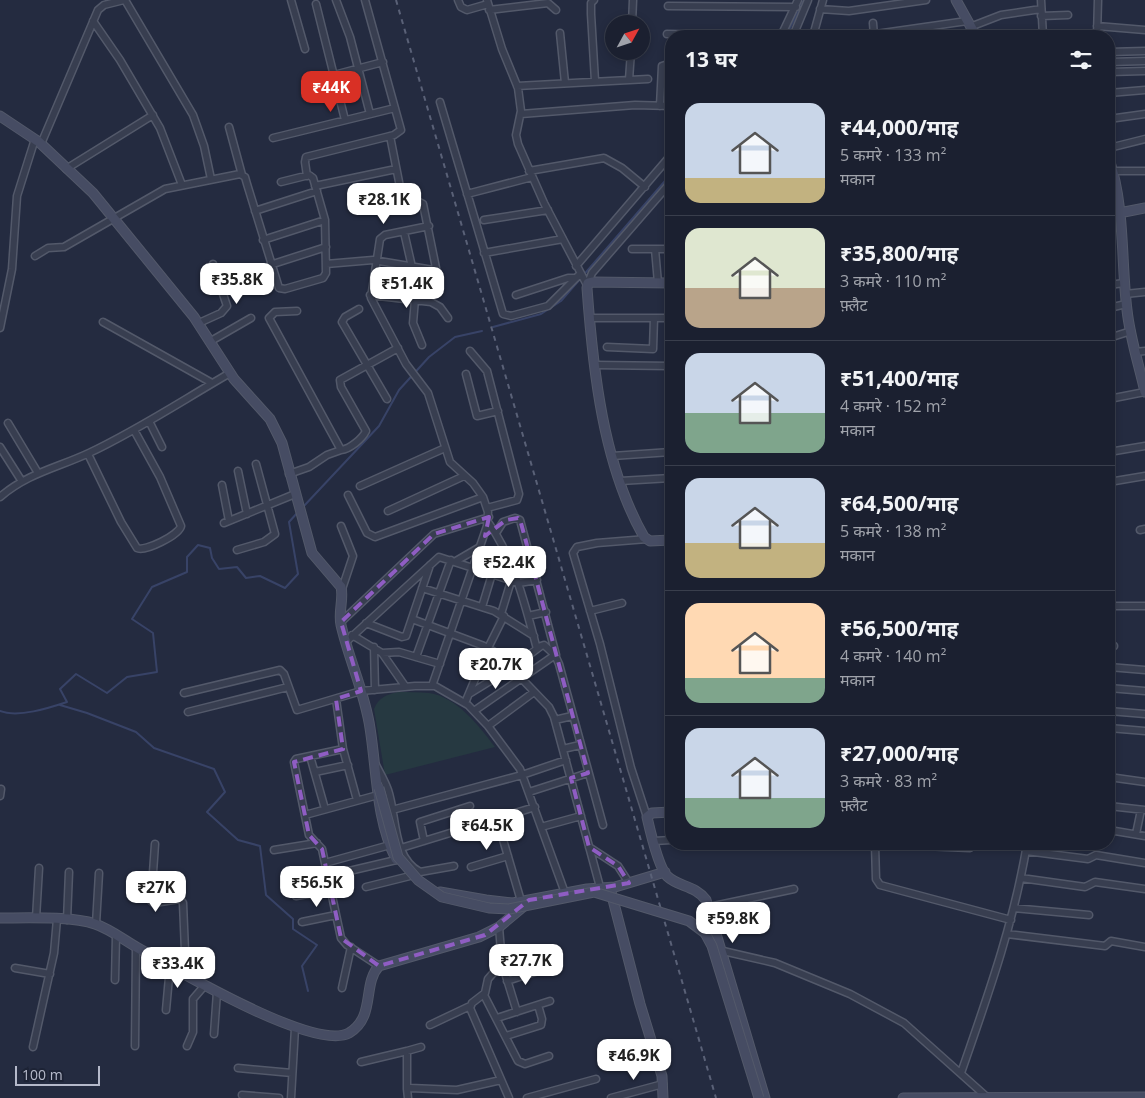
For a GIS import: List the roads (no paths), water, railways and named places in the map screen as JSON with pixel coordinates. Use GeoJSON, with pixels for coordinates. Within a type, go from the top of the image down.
{"type":"FeatureCollection","features":[{"type":"Feature","properties":{"kind":"street"},"geometry":{"type":"LineString","coordinates":[[0,328],[12,269],[13,219],[17,196],[38,142],[100,7],[125,0],[193,115],[204,146],[211,179]]}},
{"type":"Feature","properties":{"kind":"street"},"geometry":{"type":"LineString","coordinates":[[291,0],[305,49]]}},
{"type":"Feature","properties":{"kind":"street"},"geometry":{"type":"LineString","coordinates":[[336,0],[358,68],[370,114]]}},
{"type":"Feature","properties":{"kind":"street"},"geometry":{"type":"LineString","coordinates":[[307,176],[304,162],[306,157],[390,136],[401,130],[365,0]]}},
{"type":"Feature","properties":{"kind":"street"},"geometry":{"type":"LineString","coordinates":[[458,0],[461,7],[467,10],[488,5],[548,3],[556,10]]}},
{"type":"Feature","properties":{"kind":"street"},"geometry":{"type":"LineString","coordinates":[[594,0],[591,3],[591,14],[595,81]]}},
{"type":"Feature","properties":{"kind":"street"},"geometry":{"type":"LineString","coordinates":[[632,15],[633,0]]}},
{"type":"Feature","properties":{"kind":"street"},"geometry":{"type":"LineString","coordinates":[[784,30],[798,0]]}},
{"type":"Feature","properties":{"kind":"street"},"geometry":{"type":"LineString","coordinates":[[796,30],[808,0]]}},
{"type":"Feature","properties":{"kind":"street"},"geometry":{"type":"LineString","coordinates":[[815,30],[823,0]]}},
{"type":"Feature","properties":{"kind":"street"},"geometry":{"type":"LineString","coordinates":[[820,9],[838,12],[926,0]]}},
{"type":"Feature","properties":{"kind":"street"},"geometry":{"type":"LineString","coordinates":[[956,0],[972,30]]}},
{"type":"Feature","properties":{"kind":"street"},"geometry":{"type":"LineString","coordinates":[[1041,0],[1042,30]]}},
{"type":"Feature","properties":{"kind":"street"},"geometry":{"type":"LineString","coordinates":[[1097,30],[1098,0]]}},
{"type":"Feature","properties":{"kind":"street"},"geometry":{"type":"LineString","coordinates":[[316,4],[345,120]]}},
{"type":"Feature","properties":{"kind":"street"},"geometry":{"type":"LineString","coordinates":[[488,5],[517,86],[521,114],[516,138],[530,174],[583,280],[590,318],[600,402],[612,456],[620,481],[642,533],[647,539]]}},
{"type":"Feature","properties":{"kind":"street"},"geometry":{"type":"LineString","coordinates":[[668,6],[796,7]]}},
{"type":"Feature","properties":{"kind":"street"},"geometry":{"type":"LineString","coordinates":[[917,30],[969,24],[1001,15],[1041,8]]}},
{"type":"Feature","properties":{"kind":"street"},"geometry":{"type":"LineString","coordinates":[[1041,16],[1068,15]]}},
{"type":"Feature","properties":{"kind":"street"},"geometry":{"type":"LineString","coordinates":[[93,21],[120,60],[164,135],[182,185]]}},
{"type":"Feature","properties":{"kind":"street"},"geometry":{"type":"LineString","coordinates":[[873,23],[874,30]]}},
{"type":"Feature","properties":{"kind":"street"},"geometry":{"type":"LineString","coordinates":[[1097,26],[1145,30]]}},
{"type":"Feature","properties":{"kind":"street"},"geometry":{"type":"LineString","coordinates":[[560,33],[565,83]]}},
{"type":"Feature","properties":{"kind":"street"},"geometry":{"type":"LineString","coordinates":[[1115,52],[1145,51]]}},
{"type":"Feature","properties":{"kind":"street"},"geometry":{"type":"LineString","coordinates":[[629,80],[630,60]]}},
{"type":"Feature","properties":{"kind":"street"},"geometry":{"type":"LineString","coordinates":[[1115,62],[1145,61]]}},
{"type":"Feature","properties":{"kind":"street"},"geometry":{"type":"LineString","coordinates":[[334,75],[383,62]]}},
{"type":"Feature","properties":{"kind":"street"},"geometry":{"type":"LineString","coordinates":[[660,106],[662,66],[665,65]]}},
{"type":"Feature","properties":{"kind":"street"},"geometry":{"type":"LineString","coordinates":[[1115,72],[1145,71]]}},
{"type":"Feature","properties":{"kind":"street"},"geometry":{"type":"LineString","coordinates":[[517,86],[648,79]]}},
{"type":"Feature","properties":{"kind":"street"},"geometry":{"type":"LineString","coordinates":[[1115,92],[1145,90]]}},
{"type":"Feature","properties":{"kind":"street"},"geometry":{"type":"LineString","coordinates":[[440,102],[501,309],[508,316],[548,306],[592,273],[665,189]]}},
{"type":"Feature","properties":{"kind":"street"},"geometry":{"type":"LineString","coordinates":[[521,114],[635,105],[665,106]]}},
{"type":"Feature","properties":{"kind":"street"},"geometry":{"type":"LineString","coordinates":[[273,138],[395,108]]}},
{"type":"Feature","properties":{"kind":"street"},"geometry":{"type":"LineString","coordinates":[[1115,118],[1145,114]]}},
{"type":"Feature","properties":{"kind":"street"},"geometry":{"type":"LineString","coordinates":[[0,116],[38,142],[89,189],[199,322],[230,373],[276,428],[282,443],[289,474],[314,557],[342,589]]}},
{"type":"Feature","properties":{"kind":"street"},"geometry":{"type":"LineString","coordinates":[[66,169],[153,116]]}},
{"type":"Feature","properties":{"kind":"street"},"geometry":{"type":"LineString","coordinates":[[229,127],[270,265],[277,285],[284,289],[322,278],[326,273],[326,247],[325,220],[312,176],[281,182]]}},
{"type":"Feature","properties":{"kind":"street"},"geometry":{"type":"LineString","coordinates":[[326,264],[376,261],[433,270],[436,268],[423,204],[419,202],[406,203],[402,197],[390,136]]}},
{"type":"Feature","properties":{"kind":"street"},"geometry":{"type":"LineString","coordinates":[[1115,146],[1145,139]]}},
{"type":"Feature","properties":{"kind":"street"},"geometry":{"type":"LineString","coordinates":[[467,194],[530,174],[604,158],[622,168],[645,187]]}},
{"type":"Feature","properties":{"kind":"street"},"geometry":{"type":"LineString","coordinates":[[576,266],[665,162]]}},
{"type":"Feature","properties":{"kind":"street"},"geometry":{"type":"LineString","coordinates":[[255,210],[316,189],[396,168]]}},
{"type":"Feature","properties":{"kind":"street"},"geometry":{"type":"LineString","coordinates":[[1115,171],[1145,171]]}},
{"type":"Feature","properties":{"kind":"street"},"geometry":{"type":"LineString","coordinates":[[35,256],[48,248],[64,246],[165,189],[211,179],[242,175]]}},
{"type":"Feature","properties":{"kind":"street"},"geometry":{"type":"LineString","coordinates":[[1115,192],[1119,213],[1126,304],[1145,392],[1115,398]]}},
{"type":"Feature","properties":{"kind":"street"},"geometry":{"type":"LineString","coordinates":[[1115,214],[1145,208]]}},
{"type":"Feature","properties":{"kind":"street"},"geometry":{"type":"LineString","coordinates":[[484,220],[548,210]]}},
{"type":"Feature","properties":{"kind":"street"},"geometry":{"type":"LineString","coordinates":[[263,240],[325,220]]}},
{"type":"Feature","properties":{"kind":"street"},"geometry":{"type":"LineString","coordinates":[[428,226],[385,236],[380,239],[370,295],[410,369],[428,393],[450,462],[476,486],[487,508],[488,520],[480,547],[432,686]]}},
{"type":"Feature","properties":{"kind":"street"},"geometry":{"type":"LineString","coordinates":[[404,232],[412,267]]}},
{"type":"Feature","properties":{"kind":"street"},"geometry":{"type":"LineString","coordinates":[[484,253],[563,238]]}},
{"type":"Feature","properties":{"kind":"street"},"geometry":{"type":"LineString","coordinates":[[270,265],[326,247]]}},
{"type":"Feature","properties":{"kind":"street"},"geometry":{"type":"LineString","coordinates":[[632,249],[665,249]]}},
{"type":"Feature","properties":{"kind":"street"},"geometry":{"type":"LineString","coordinates":[[655,249],[658,283]]}},
{"type":"Feature","properties":{"kind":"street"},"geometry":{"type":"LineString","coordinates":[[199,322],[221,313],[227,306],[213,264]]}},
{"type":"Feature","properties":{"kind":"street"},"geometry":{"type":"LineString","coordinates":[[516,295],[565,279],[665,283]]}},
{"type":"Feature","properties":{"kind":"street"},"geometry":{"type":"LineString","coordinates":[[1115,284],[1124,283]]}},
{"type":"Feature","properties":{"kind":"street"},"geometry":{"type":"LineString","coordinates":[[1126,294],[1145,292]]}},
{"type":"Feature","properties":{"kind":"street"},"geometry":{"type":"LineString","coordinates":[[370,295],[415,299],[436,304],[448,318]]}},
{"type":"Feature","properties":{"kind":"street"},"geometry":{"type":"LineString","coordinates":[[415,299],[413,323],[422,345]]}},
{"type":"Feature","properties":{"kind":"street"},"geometry":{"type":"LineString","coordinates":[[1115,307],[1126,304]]}},
{"type":"Feature","properties":{"kind":"street"},"geometry":{"type":"LineString","coordinates":[[359,309],[345,317],[342,322],[387,399]]}},
{"type":"Feature","properties":{"kind":"street"},"geometry":{"type":"LineString","coordinates":[[296,311],[274,312],[269,318],[341,450]]}},
{"type":"Feature","properties":{"kind":"street"},"geometry":{"type":"LineString","coordinates":[[211,341],[251,318]]}},
{"type":"Feature","properties":{"kind":"street"},"geometry":{"type":"LineString","coordinates":[[590,318],[665,318]]}},
{"type":"Feature","properties":{"kind":"street"},"geometry":{"type":"LineString","coordinates":[[607,347],[653,349],[654,318]]}},
{"type":"Feature","properties":{"kind":"street"},"geometry":{"type":"LineString","coordinates":[[103,322],[212,383]]}},
{"type":"Feature","properties":{"kind":"street"},"geometry":{"type":"LineString","coordinates":[[1115,336],[1131,331]]}},
{"type":"Feature","properties":{"kind":"street"},"geometry":{"type":"LineString","coordinates":[[289,474],[309,467],[326,455],[347,449],[363,436],[366,430],[341,386],[340,380],[398,348]]}},
{"type":"Feature","properties":{"kind":"street"},"geometry":{"type":"LineString","coordinates":[[470,351],[487,371],[519,494],[517,500],[487,508]]}},
{"type":"Feature","properties":{"kind":"street"},"geometry":{"type":"LineString","coordinates":[[1135,352],[1145,351]]}},
{"type":"Feature","properties":{"kind":"street"},"geometry":{"type":"LineString","coordinates":[[596,365],[665,366]]}},
{"type":"Feature","properties":{"kind":"street"},"geometry":{"type":"LineString","coordinates":[[0,497],[21,480],[88,454],[134,430],[230,373]]}},
{"type":"Feature","properties":{"kind":"street"},"geometry":{"type":"LineString","coordinates":[[466,374],[477,416],[498,411]]}},
{"type":"Feature","properties":{"kind":"street"},"geometry":{"type":"LineString","coordinates":[[149,421],[162,447]]}},
{"type":"Feature","properties":{"kind":"street"},"geometry":{"type":"LineString","coordinates":[[8,423],[38,473]]}},
{"type":"Feature","properties":{"kind":"street"},"geometry":{"type":"LineString","coordinates":[[88,454],[121,522],[137,548],[143,550],[150,547],[177,532],[181,526],[160,477],[134,430]]}},
{"type":"Feature","properties":{"kind":"street"},"geometry":{"type":"LineString","coordinates":[[1115,451],[1145,446]]}},
{"type":"Feature","properties":{"kind":"street"},"geometry":{"type":"LineString","coordinates":[[0,447],[21,480]]}},
{"type":"Feature","properties":{"kind":"street"},"geometry":{"type":"LineString","coordinates":[[360,486],[444,448]]}},
{"type":"Feature","properties":{"kind":"street"},"geometry":{"type":"LineString","coordinates":[[612,456],[665,452]]}},
{"type":"Feature","properties":{"kind":"street"},"geometry":{"type":"LineString","coordinates":[[237,550],[264,542],[275,534],[256,464]]}},
{"type":"Feature","properties":{"kind":"street"},"geometry":{"type":"LineString","coordinates":[[238,471],[247,514]]}},
{"type":"Feature","properties":{"kind":"street"},"geometry":{"type":"LineString","coordinates":[[388,512],[464,476]]}},
{"type":"Feature","properties":{"kind":"street"},"geometry":{"type":"LineString","coordinates":[[1115,481],[1145,476]]}},
{"type":"Feature","properties":{"kind":"street"},"geometry":{"type":"LineString","coordinates":[[620,481],[665,478]]}},
{"type":"Feature","properties":{"kind":"street"},"geometry":{"type":"LineString","coordinates":[[222,485],[226,522],[295,494]]}},
{"type":"Feature","properties":{"kind":"street"},"geometry":{"type":"LineString","coordinates":[[348,495],[367,533],[375,537],[483,497]]}},
{"type":"Feature","properties":{"kind":"street"},"geometry":{"type":"LineString","coordinates":[[496,533],[506,520],[518,518],[521,523],[603,825]]}},
{"type":"Feature","properties":{"kind":"street"},"geometry":{"type":"LineString","coordinates":[[488,520],[508,556],[519,583],[537,649]]}},
{"type":"Feature","properties":{"kind":"street"},"geometry":{"type":"LineString","coordinates":[[341,622],[434,534],[488,520]]}},
{"type":"Feature","properties":{"kind":"street"},"geometry":{"type":"LineString","coordinates":[[341,526],[352,556],[342,589],[341,622],[349,639],[370,725],[376,778],[390,845],[396,860],[432,888],[444,893],[486,900],[525,901],[600,887],[610,887],[665,872]]}},
{"type":"Feature","properties":{"kind":"street"},"geometry":{"type":"LineString","coordinates":[[665,540],[647,539],[597,543],[574,550],[574,560],[590,611],[631,768],[665,872],[670,878],[697,890],[709,907],[765,1098]]}},
{"type":"Feature","properties":{"kind":"street"},"geometry":{"type":"LineString","coordinates":[[416,657],[454,561],[480,547]]}},
{"type":"Feature","properties":{"kind":"street"},"geometry":{"type":"LineString","coordinates":[[508,556],[529,551]]}},
{"type":"Feature","properties":{"kind":"street"},"geometry":{"type":"LineString","coordinates":[[349,639],[440,557],[519,583],[537,580]]}},
{"type":"Feature","properties":{"kind":"street"},"geometry":{"type":"LineString","coordinates":[[366,623],[404,638],[430,564]]}},
{"type":"Feature","properties":{"kind":"street"},"geometry":{"type":"LineString","coordinates":[[482,607],[492,574]]}},
{"type":"Feature","properties":{"kind":"street"},"geometry":{"type":"LineString","coordinates":[[465,703],[502,615],[511,581]]}},
{"type":"Feature","properties":{"kind":"street"},"geometry":{"type":"LineString","coordinates":[[422,588],[502,615],[534,636]]}},
{"type":"Feature","properties":{"kind":"street"},"geometry":{"type":"LineString","coordinates":[[590,611],[622,603]]}},
{"type":"Feature","properties":{"kind":"street"},"geometry":{"type":"LineString","coordinates":[[1115,606],[1145,606]]}},
{"type":"Feature","properties":{"kind":"street"},"geometry":{"type":"LineString","coordinates":[[528,616],[546,612]]}},
{"type":"Feature","properties":{"kind":"street"},"geometry":{"type":"LineString","coordinates":[[412,619],[488,648],[513,667],[549,707],[555,720],[600,887]]}},
{"type":"Feature","properties":{"kind":"street"},"geometry":{"type":"LineString","coordinates":[[349,639],[374,647],[382,652],[405,686]]}},
{"type":"Feature","properties":{"kind":"street"},"geometry":{"type":"LineString","coordinates":[[469,694],[544,645],[556,656]]}},
{"type":"Feature","properties":{"kind":"street"},"geometry":{"type":"LineString","coordinates":[[374,647],[375,690]]}},
{"type":"Feature","properties":{"kind":"street"},"geometry":{"type":"LineString","coordinates":[[382,652],[399,652],[440,664]]}},
{"type":"Feature","properties":{"kind":"street"},"geometry":{"type":"LineString","coordinates":[[474,711],[556,656]]}},
{"type":"Feature","properties":{"kind":"street"},"geometry":{"type":"LineString","coordinates":[[1115,668],[1145,670]]}},
{"type":"Feature","properties":{"kind":"street"},"geometry":{"type":"LineString","coordinates":[[184,694],[280,670],[284,674],[297,710],[361,691],[405,686],[432,686],[465,703],[488,726],[512,756],[535,807],[565,893]]}},
{"type":"Feature","properties":{"kind":"street"},"geometry":{"type":"LineString","coordinates":[[188,712],[288,687]]}},
{"type":"Feature","properties":{"kind":"street"},"geometry":{"type":"LineString","coordinates":[[1115,688],[1145,691]]}},
{"type":"Feature","properties":{"kind":"street"},"geometry":{"type":"LineString","coordinates":[[488,726],[534,692]]}},
{"type":"Feature","properties":{"kind":"street"},"geometry":{"type":"LineString","coordinates":[[336,699],[344,749],[357,800]]}},
{"type":"Feature","properties":{"kind":"street"},"geometry":{"type":"LineString","coordinates":[[1115,712],[1145,714]]}},
{"type":"Feature","properties":{"kind":"street"},"geometry":{"type":"LineString","coordinates":[[555,720],[572,716]]}},
{"type":"Feature","properties":{"kind":"street"},"geometry":{"type":"LineString","coordinates":[[1115,728],[1145,731]]}},
{"type":"Feature","properties":{"kind":"street"},"geometry":{"type":"LineString","coordinates":[[563,749],[580,745]]}},
{"type":"Feature","properties":{"kind":"street"},"geometry":{"type":"LineString","coordinates":[[344,749],[310,756],[294,762],[309,835],[322,849],[341,938],[379,966]]}},
{"type":"Feature","properties":{"kind":"street"},"geometry":{"type":"LineString","coordinates":[[310,756],[325,809]]}},
{"type":"Feature","properties":{"kind":"street"},"geometry":{"type":"LineString","coordinates":[[392,810],[522,775],[566,760]]}},
{"type":"Feature","properties":{"kind":"street"},"geometry":{"type":"LineString","coordinates":[[375,764],[388,789],[401,848],[409,863],[420,872],[454,866]]}},
{"type":"Feature","properties":{"kind":"street"},"geometry":{"type":"LineString","coordinates":[[315,772],[348,765]]}},
{"type":"Feature","properties":{"kind":"street"},"geometry":{"type":"LineString","coordinates":[[529,792],[588,773]]}},
{"type":"Feature","properties":{"kind":"street"},"geometry":{"type":"LineString","coordinates":[[1115,777],[1145,782]]}},
{"type":"Feature","properties":{"kind":"street"},"geometry":{"type":"LineString","coordinates":[[305,815],[357,800],[379,791]]}},
{"type":"Feature","properties":{"kind":"street"},"geometry":{"type":"LineString","coordinates":[[379,791],[398,857],[418,880],[442,897],[489,908],[509,909],[594,892],[689,921],[700,928],[712,946],[759,1098]]}},
{"type":"Feature","properties":{"kind":"street"},"geometry":{"type":"LineString","coordinates":[[424,840],[420,822],[470,806]]}},
{"type":"Feature","properties":{"kind":"street"},"geometry":{"type":"LineString","coordinates":[[401,848],[535,807]]}},
{"type":"Feature","properties":{"kind":"street"},"geometry":{"type":"LineString","coordinates":[[1115,807],[1143,810],[1136,834]]}},
{"type":"Feature","properties":{"kind":"street"},"geometry":{"type":"LineString","coordinates":[[647,817],[652,813],[665,812]]}},
{"type":"Feature","properties":{"kind":"street"},"geometry":{"type":"LineString","coordinates":[[541,827],[581,816]]}},
{"type":"Feature","properties":{"kind":"street"},"geometry":{"type":"LineString","coordinates":[[497,819],[508,856],[525,901]]}},
{"type":"Feature","properties":{"kind":"street"},"geometry":{"type":"LineString","coordinates":[[1115,831],[1145,836]]}},
{"type":"Feature","properties":{"kind":"street"},"geometry":{"type":"LineString","coordinates":[[654,841],[665,840]]}},
{"type":"Feature","properties":{"kind":"street"},"geometry":{"type":"LineString","coordinates":[[274,850],[317,843]]}},
{"type":"Feature","properties":{"kind":"street"},"geometry":{"type":"LineString","coordinates":[[155,844],[151,901],[154,903],[180,899],[183,903],[186,975]]}},
{"type":"Feature","properties":{"kind":"street"},"geometry":{"type":"LineString","coordinates":[[325,863],[390,845]]}},
{"type":"Feature","properties":{"kind":"street"},"geometry":{"type":"LineString","coordinates":[[589,847],[618,866],[629,883]]}},
{"type":"Feature","properties":{"kind":"street"},"geometry":{"type":"LineString","coordinates":[[876,850],[876,879],[880,884],[1010,920]]}},
{"type":"Feature","properties":{"kind":"street"},"geometry":{"type":"LineString","coordinates":[[961,1074],[1007,934],[1026,852],[1088,859],[1096,855],[1145,862]]}},
{"type":"Feature","properties":{"kind":"street"},"geometry":{"type":"LineString","coordinates":[[472,867],[508,856]]}},
{"type":"Feature","properties":{"kind":"street"},"geometry":{"type":"LineString","coordinates":[[328,876],[396,860]]}},
{"type":"Feature","properties":{"kind":"street"},"geometry":{"type":"LineString","coordinates":[[36,918],[39,868]]}},
{"type":"Feature","properties":{"kind":"street"},"geometry":{"type":"LineString","coordinates":[[67,920],[69,872]]}},
{"type":"Feature","properties":{"kind":"street"},"geometry":{"type":"LineString","coordinates":[[96,924],[99,873]]}},
{"type":"Feature","properties":{"kind":"street"},"geometry":{"type":"LineString","coordinates":[[366,887],[414,875]]}},
{"type":"Feature","properties":{"kind":"street"},"geometry":{"type":"LineString","coordinates":[[1021,878],[1085,887],[1098,882],[1145,889]]}},
{"type":"Feature","properties":{"kind":"street"},"geometry":{"type":"LineString","coordinates":[[610,887],[618,928],[663,1084],[663,1098]]}},
{"type":"Feature","properties":{"kind":"street"},"geometry":{"type":"LineString","coordinates":[[709,907],[794,889]]}},
{"type":"Feature","properties":{"kind":"street"},"geometry":{"type":"LineString","coordinates":[[296,896],[331,890]]}},
{"type":"Feature","properties":{"kind":"street"},"geometry":{"type":"LineString","coordinates":[[0,918],[57,919],[96,924],[217,992],[295,1028],[338,1036],[351,1032],[360,1022],[366,1011],[374,972],[379,966],[479,937],[499,927],[525,901]]}},
{"type":"Feature","properties":{"kind":"street"},"geometry":{"type":"LineString","coordinates":[[1014,908],[1089,915]]}},
{"type":"Feature","properties":{"kind":"street"},"geometry":{"type":"LineString","coordinates":[[302,922],[336,916]]}},
{"type":"Feature","properties":{"kind":"street"},"geometry":{"type":"LineString","coordinates":[[33,1047],[50,974],[57,919]]}},
{"type":"Feature","properties":{"kind":"street"},"geometry":{"type":"LineString","coordinates":[[499,927],[502,962],[517,1012]]}},
{"type":"Feature","properties":{"kind":"street"},"geometry":{"type":"LineString","coordinates":[[1007,934],[1105,946],[1112,941],[1145,947]]}},
{"type":"Feature","properties":{"kind":"street"},"geometry":{"type":"LineString","coordinates":[[115,980],[116,936]]}},
{"type":"Feature","properties":{"kind":"street"},"geometry":{"type":"LineString","coordinates":[[135,1046],[136,947]]}},
{"type":"Feature","properties":{"kind":"street"},"geometry":{"type":"LineString","coordinates":[[342,988],[351,947]]}},
{"type":"Feature","properties":{"kind":"street"},"geometry":{"type":"LineString","coordinates":[[723,952],[775,963],[863,1000],[913,1029],[987,1097]]}},
{"type":"Feature","properties":{"kind":"street"},"geometry":{"type":"LineString","coordinates":[[430,1025],[470,1006],[484,995],[488,979],[502,962]]}},
{"type":"Feature","properties":{"kind":"street"},"geometry":{"type":"LineString","coordinates":[[166,1010],[170,966]]}},
{"type":"Feature","properties":{"kind":"street"},"geometry":{"type":"LineString","coordinates":[[15,968],[50,974]]}},
{"type":"Feature","properties":{"kind":"street"},"geometry":{"type":"LineString","coordinates":[[507,981],[538,971]]}},
{"type":"Feature","properties":{"kind":"street"},"geometry":{"type":"LineString","coordinates":[[187,1046],[193,1032],[193,999],[205,985]]}},
{"type":"Feature","properties":{"kind":"street"},"geometry":{"type":"LineString","coordinates":[[214,1034],[217,992]]}},
{"type":"Feature","properties":{"kind":"street"},"geometry":{"type":"LineString","coordinates":[[484,995],[520,1063],[525,1064],[549,1056]]}},
{"type":"Feature","properties":{"kind":"street"},"geometry":{"type":"LineString","coordinates":[[497,1018],[550,1001]]}},
{"type":"Feature","properties":{"kind":"street"},"geometry":{"type":"LineString","coordinates":[[506,1036],[541,1025],[542,1019],[538,1005]]}},
{"type":"Feature","properties":{"kind":"street"},"geometry":{"type":"LineString","coordinates":[[470,1006],[509,1098]]}},
{"type":"Feature","properties":{"kind":"street"},"geometry":{"type":"LineString","coordinates":[[291,1098],[295,1028]]}},
{"type":"Feature","properties":{"kind":"street"},"geometry":{"type":"LineString","coordinates":[[361,1062],[421,1048]]}},
{"type":"Feature","properties":{"kind":"street"},"geometry":{"type":"LineString","coordinates":[[407,1051],[408,1098]]}},
{"type":"Feature","properties":{"kind":"street"},"geometry":{"type":"LineString","coordinates":[[238,1068],[292,1073]]}},
{"type":"Feature","properties":{"kind":"street"},"geometry":{"type":"LineString","coordinates":[[527,1098],[596,1079]]}},
{"type":"Feature","properties":{"kind":"street"},"geometry":{"type":"LineString","coordinates":[[407,1089],[457,1090],[501,1080]]}},
{"type":"Feature","properties":{"kind":"street"},"geometry":{"type":"LineString","coordinates":[[611,1098],[663,1084]]}},
{"type":"Feature","properties":{"kind":"street"},"geometry":{"type":"LineString","coordinates":[[242,1095],[279,1098]]}},
{"type":"Feature","properties":{"kind":"street"},"geometry":{"type":"LineString","coordinates":[[903,1098],[1145,1096]]}},
{"type":"Feature","properties":{"kind":"waterway"},"geometry":{"type":"LineString","coordinates":[[789,30],[804,0]]}},
{"type":"Feature","properties":{"kind":"waterway"},"geometry":{"type":"LineString","coordinates":[[493,327],[541,314],[561,301],[665,181]]}},
{"type":"Feature","properties":{"kind":"waterway"},"geometry":{"type":"LineString","coordinates":[[303,507],[379,426],[399,390],[429,357],[455,337],[482,331]]}},
{"type":"Feature","properties":{"kind":"waterway"},"geometry":{"type":"LineString","coordinates":[[0,711],[24,713],[67,702],[60,689],[76,674],[107,693],[127,677],[157,672],[153,633],[132,619],[152,587],[187,572],[187,557],[198,545],[210,548],[212,558],[219,569],[237,567],[246,578],[260,576],[285,588],[298,574],[289,522],[298,512]]}},
{"type":"Feature","properties":{"kind":"waterway"},"geometry":{"type":"LineString","coordinates":[[60,705],[87,713],[136,732],[154,748],[214,769],[225,792],[207,812],[238,840],[260,846],[266,895],[293,919],[293,929],[317,945],[302,966],[308,991]]}},
{"type":"Feature","properties":{"kind":"railway"},"geometry":{"type":"LineString","coordinates":[[396,0],[716,1098]]}}]}
